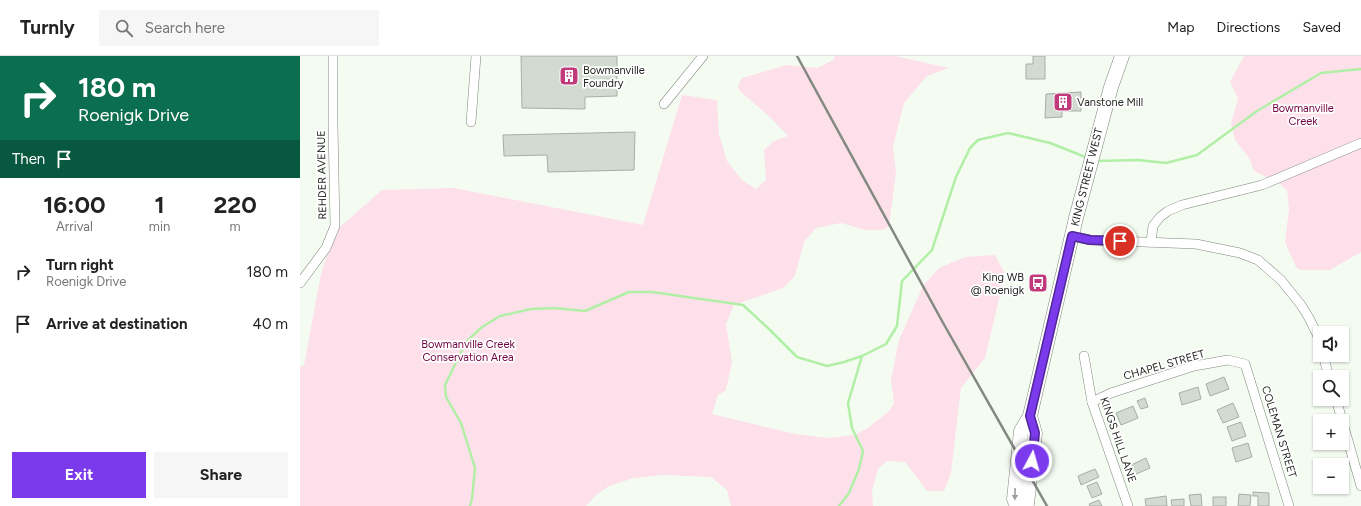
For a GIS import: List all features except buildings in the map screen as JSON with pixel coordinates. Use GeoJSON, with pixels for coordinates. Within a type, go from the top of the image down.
{"type":"FeatureCollection","features":[{"type":"Feature","properties":{"kind":"main road","name":"KING STREET WEST"},"geometry":{"type":"LineString","coordinates":[[1017,506],[1014,499],[1021,431],[1030,416],[1076,218],[1110,87],[1122,56]]}},
{"type":"Feature","properties":{"kind":"main road","name":"KING STREET WEST"},"geometry":{"type":"LineString","coordinates":[[1024,506],[1027,504],[1035,433],[1030,416]]}},
{"type":"Feature","properties":{"kind":"street","name":"REHDER AVENUE"},"geometry":{"type":"LineString","coordinates":[[300,283],[326,248],[335,226],[333,56]]}},
{"type":"Feature","properties":{"kind":"street"},"geometry":{"type":"LineString","coordinates":[[471,122],[476,56]]}},
{"type":"Feature","properties":{"kind":"street"},"geometry":{"type":"LineString","coordinates":[[664,104],[703,56]]}},
{"type":"Feature","properties":{"kind":"street"},"geometry":{"type":"LineString","coordinates":[[1151,242],[1153,226],[1160,217],[1168,211],[1262,185],[1361,143]]}},
{"type":"Feature","properties":{"kind":"street"},"geometry":{"type":"LineString","coordinates":[[1072,236],[1090,240],[1196,244],[1240,253],[1258,260],[1281,280],[1301,305],[1313,326]]}},
{"type":"Feature","properties":{"kind":"street","name":"KINGS HILL LANE"},"geometry":{"type":"LineString","coordinates":[[1084,356],[1092,402],[1128,506]]}},
{"type":"Feature","properties":{"kind":"street","name":"CHAPEL STREET"},"geometry":{"type":"LineString","coordinates":[[1092,402],[1111,393],[1194,366],[1228,360],[1245,364]]}},
{"type":"Feature","properties":{"kind":"street","name":"COLEMAN STREET"},"geometry":{"type":"LineString","coordinates":[[1245,364],[1289,506]]}},
{"type":"Feature","properties":{"kind":"street"},"geometry":{"type":"LineString","coordinates":[[1338,406],[1361,486]]}},
{"type":"Feature","properties":{"kind":"green space","name":"Bowmanville Creek Conservation Area"},"geometry":{"type":"Polygon","coordinates":[[[835,56],[895,56],[949,68],[927,76],[904,103],[893,146],[896,172],[889,226],[883,230],[865,230],[841,223],[816,228],[804,242],[795,276],[783,288],[734,305],[726,324],[732,362],[726,390],[718,395],[712,414],[795,434],[828,438],[855,435],[869,427],[889,411],[894,403],[891,380],[899,340],[923,286],[939,268],[965,257],[995,255],[1005,274],[985,358],[961,388],[951,473],[944,491],[927,491],[905,462],[887,461],[878,469],[872,491],[873,506],[731,506],[727,490],[711,477],[663,475],[634,478],[609,486],[596,495],[586,506],[300,506],[300,367],[304,365],[321,274],[331,242],[340,227],[382,190],[454,188],[643,225],[682,95],[717,100],[719,134],[727,161],[742,180],[756,189],[766,180],[764,150],[774,141],[788,136],[771,118],[740,91],[738,86],[742,78],[787,65],[817,68],[833,60],[835,56]]]}},
{"type":"Feature","properties":{"kind":"green space","name":"Bowmanville Creek"},"geometry":{"type":"Polygon","coordinates":[[[1244,56],[1361,56],[1361,252],[1330,270],[1300,270],[1296,267],[1285,242],[1289,209],[1287,190],[1280,184],[1254,171],[1249,158],[1235,140],[1231,124],[1238,98],[1230,82],[1244,56]]]}},
{"type":"Feature","properties":{"kind":"waterway","name":"Bowmanville Creek"},"geometry":{"type":"LineString","coordinates":[[1096,161],[1138,160],[1166,163],[1197,155],[1257,111],[1321,73],[1361,69]]}},
{"type":"Feature","properties":{"kind":"waterway","name":"Bowmanville Creek"},"geometry":{"type":"LineString","coordinates":[[470,506],[475,468],[461,423],[446,397],[445,385],[466,342],[482,327],[500,316],[531,309],[554,308],[585,311],[629,292],[652,292],[743,305],[797,357],[827,366],[844,362],[862,356],[886,344],[897,326],[902,281],[932,250],[956,177],[970,148],[978,140],[1008,133],[1050,143],[1088,158]]}},
{"type":"Feature","properties":{"kind":"waterway"},"geometry":{"type":"LineString","coordinates":[[839,506],[849,493],[859,469],[863,451],[852,428],[848,403],[862,356]]}},
{"type":"Feature","properties":{"kind":"railway"},"geometry":{"type":"LineString","coordinates":[[797,56],[942,321],[1047,506]]}},
{"type":"Feature","properties":{"kind":"place","name":"Bowmanville Foundry"},"geometry":{"type":"Point","coordinates":[569,76]}},
{"type":"Feature","properties":{"kind":"place","name":"Vanstone Mill"},"geometry":{"type":"Point","coordinates":[1063,102]}},
{"type":"Feature","properties":{"kind":"place","name":"King WB @ Roenigk"},"geometry":{"type":"Point","coordinates":[1038,283]}},
{"type":"Feature","properties":{"kind":"route"},"geometry":{"type":"LineString","coordinates":[[1032,461],[1035,433],[1030,416],[1072,236],[1090,240],[1120,241]]}}]}
